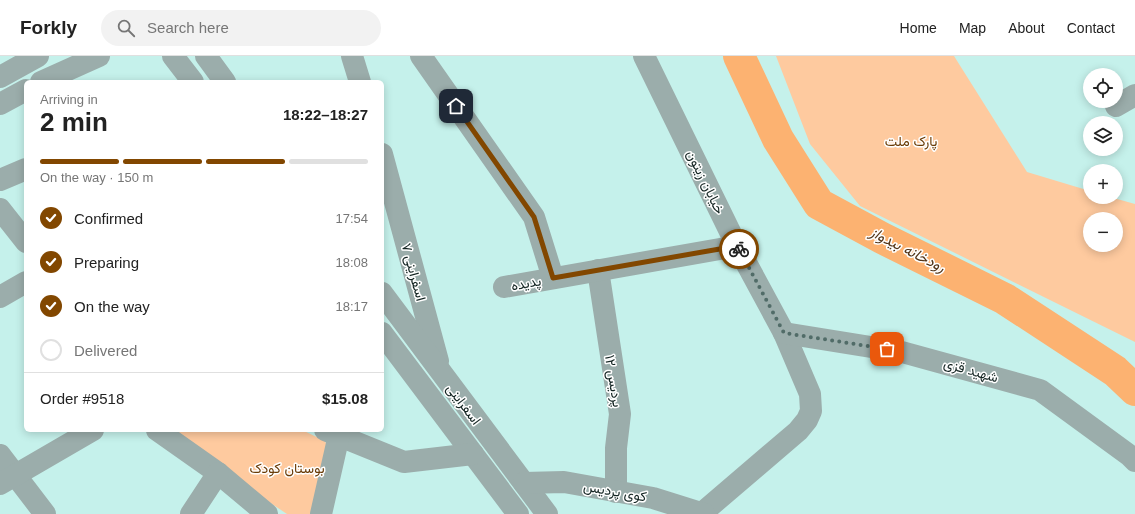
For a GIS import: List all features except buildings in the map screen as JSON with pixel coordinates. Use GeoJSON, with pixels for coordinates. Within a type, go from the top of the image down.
{"type":"FeatureCollection","features":[{"type":"Feature","properties":{"kind":"street"},"geometry":{"type":"LineString","coordinates":[[0,77],[38,56]]}},
{"type":"Feature","properties":{"kind":"street"},"geometry":{"type":"LineString","coordinates":[[45,80],[99,56]]}},
{"type":"Feature","properties":{"kind":"street"},"geometry":{"type":"LineString","coordinates":[[173,56],[191,80]]}},
{"type":"Feature","properties":{"kind":"street"},"geometry":{"type":"LineString","coordinates":[[206,56],[223,79]]}},
{"type":"Feature","properties":{"kind":"street"},"geometry":{"type":"LineString","coordinates":[[223,79],[228,56]]}},
{"type":"Feature","properties":{"kind":"street"},"geometry":{"type":"LineString","coordinates":[[352,56],[359,80]]}},
{"type":"Feature","properties":{"kind":"street"},"geometry":{"type":"LineString","coordinates":[[421,56],[534,217],[553,278]]}},
{"type":"Feature","properties":{"kind":"street","name":"خیابان زیتون"},"geometry":{"type":"LineString","coordinates":[[644,56],[737,246],[784,333],[810,394],[811,410],[807,420],[798,431],[703,514]]}},
{"type":"Feature","properties":{"kind":"street"},"geometry":{"type":"LineString","coordinates":[[0,104],[24,91]]}},
{"type":"Feature","properties":{"kind":"street"},"geometry":{"type":"LineString","coordinates":[[1123,102],[1135,95]]}},
{"type":"Feature","properties":{"kind":"street","name":"اسفراینی ۷"},"geometry":{"type":"LineString","coordinates":[[385,163],[440,372]]}},
{"type":"Feature","properties":{"kind":"street"},"geometry":{"type":"LineString","coordinates":[[0,180],[24,170]]}},
{"type":"Feature","properties":{"kind":"street"},"geometry":{"type":"LineString","coordinates":[[0,209],[24,239]]}},
{"type":"Feature","properties":{"kind":"street","name":"پدیده"},"geometry":{"type":"LineString","coordinates":[[504,287],[737,246]]}},
{"type":"Feature","properties":{"kind":"street","name":"پردیس ۱۲"},"geometry":{"type":"LineString","coordinates":[[598,270],[620,414],[616,448],[616,492]]}},
{"type":"Feature","properties":{"kind":"street"},"geometry":{"type":"LineString","coordinates":[[0,298],[24,283]]}},
{"type":"Feature","properties":{"kind":"street","name":"اسفراینی"},"geometry":{"type":"LineString","coordinates":[[384,296],[547,514]]}},
{"type":"Feature","properties":{"kind":"street","name":"شهید قزی"},"geometry":{"type":"LineString","coordinates":[[784,333],[902,352],[1040,390],[1129,455],[1135,461]]}},
{"type":"Feature","properties":{"kind":"street","name":"اسفراینی"},"geometry":{"type":"LineString","coordinates":[[384,336],[518,514]]}},
{"type":"Feature","properties":{"kind":"street"},"geometry":{"type":"LineString","coordinates":[[8,479],[90,432]]}},
{"type":"Feature","properties":{"kind":"street"},"geometry":{"type":"LineString","coordinates":[[159,432],[218,473],[267,514]]}},
{"type":"Feature","properties":{"kind":"street"},"geometry":{"type":"LineString","coordinates":[[321,514],[332,433],[404,462],[473,454]]}},
{"type":"Feature","properties":{"kind":"street"},"geometry":{"type":"LineString","coordinates":[[0,455],[8,479],[45,514]]}},
{"type":"Feature","properties":{"kind":"street"},"geometry":{"type":"LineString","coordinates":[[191,514],[218,473]]}},
{"type":"Feature","properties":{"kind":"street","name":"کوی پردیس"},"geometry":{"type":"LineString","coordinates":[[524,483],[564,482],[653,498],[703,514]]}},
{"type":"Feature","properties":{"kind":"green space","name":"پارک ملت"},"geometry":{"type":"Polygon","coordinates":[[[776,56],[954,56],[1027,172],[1083,189],[1083,204],[1123,204],[1123,201],[1135,204],[1135,342],[860,206],[810,144],[776,56]]]}},
{"type":"Feature","properties":{"kind":"green space","name":"بوستان کودک"},"geometry":{"type":"Polygon","coordinates":[[[164,432],[306,432],[325,441],[331,455],[315,514],[287,514],[164,432]]]}},
{"type":"Feature","properties":{"kind":"waterway","name":"رودخانه بیدواز"},"geometry":{"type":"LineString","coordinates":[[739,56],[778,139],[819,204],[882,238],[1005,299],[1115,371],[1135,390]]}},
{"type":"Feature","properties":{"kind":"way so far"},"geometry":{"type":"LineString","coordinates":[[739,249],[784,333],[887,349]]}},
{"type":"Feature","properties":{"kind":"route"},"geometry":{"type":"LineString","coordinates":[[456,106],[534,217],[553,278],[737,246],[739,249]]}}]}
